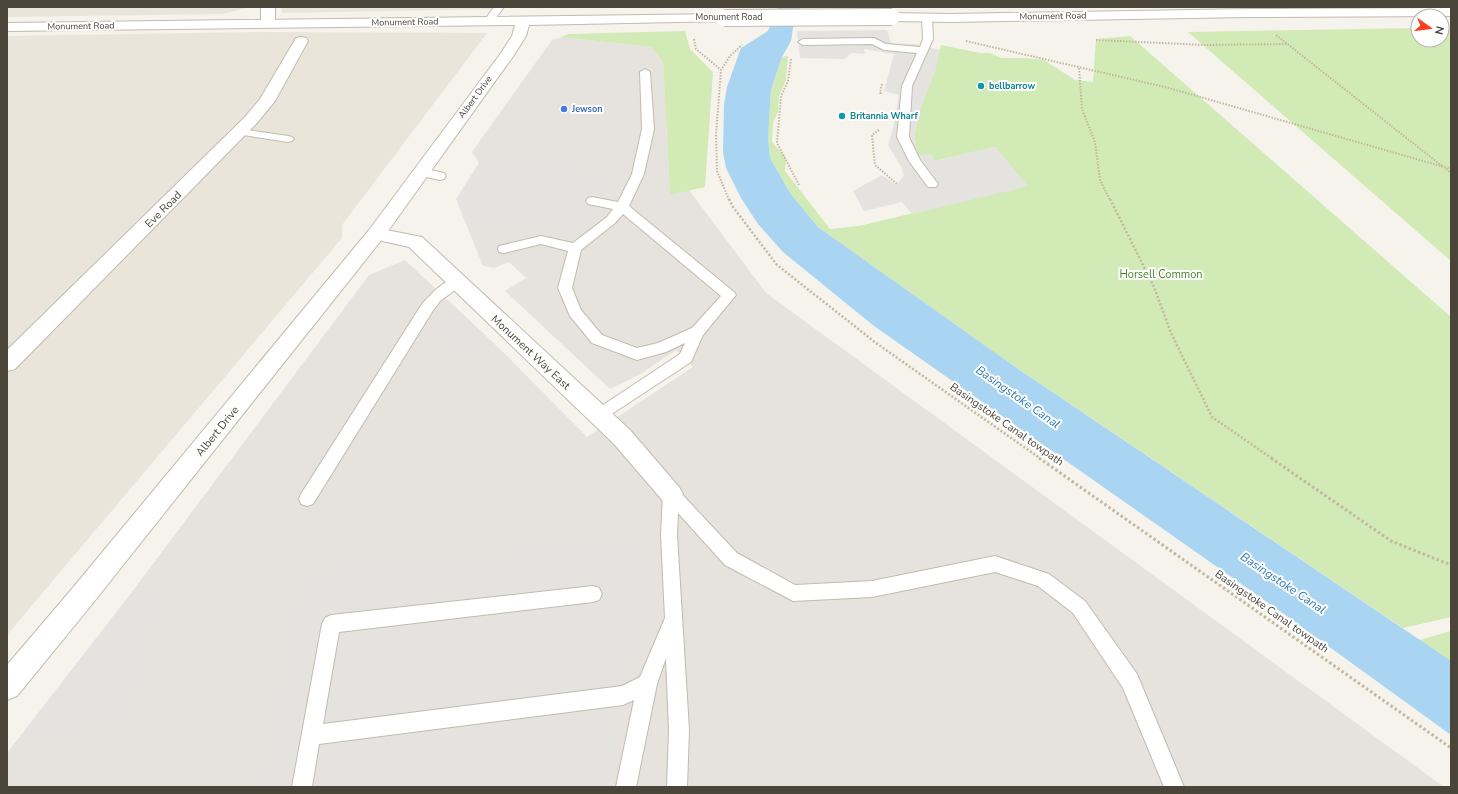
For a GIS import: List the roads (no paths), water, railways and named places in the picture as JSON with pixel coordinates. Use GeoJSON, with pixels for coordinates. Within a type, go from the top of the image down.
{"type":"FeatureCollection","features":[{"type":"Feature","properties":{"kind":"street"},"geometry":{"type":"LineString","coordinates":[[268,7],[268,23]]}},
{"type":"Feature","properties":{"kind":"street","name":"Monument Road"},"geometry":{"type":"LineString","coordinates":[[7,27],[523,20],[927,18],[1451,12]]}},
{"type":"Feature","properties":{"kind":"street","name":"Albert Drive"},"geometry":{"type":"LineString","coordinates":[[7,686],[90,587],[376,234],[507,55],[519,36],[523,20]]}},
{"type":"Feature","properties":{"kind":"street","name":"Eve Road"},"geometry":{"type":"LineString","coordinates":[[7,363],[241,132],[267,100],[301,42]]}},
{"type":"Feature","properties":{"kind":"street","name":"Monument Way East"},"geometry":{"type":"LineString","coordinates":[[376,234],[415,242],[622,437],[671,494]]}},
{"type":"Feature","properties":{"kind":"lane"},"geometry":{"type":"LineString","coordinates":[[489,21],[499,7]]}},
{"type":"Feature","properties":{"kind":"lane"},"geometry":{"type":"LineString","coordinates":[[927,18],[928,39],[907,86],[903,138],[915,161],[932,184]]}},
{"type":"Feature","properties":{"kind":"lane"},"geometry":{"type":"LineString","coordinates":[[805,41],[874,41],[884,47],[924,50]]}},
{"type":"Feature","properties":{"kind":"lane"},"geometry":{"type":"LineString","coordinates":[[645,72],[648,129],[638,174],[622,208],[611,220],[576,248],[565,288],[575,312],[597,338],[637,354],[661,348],[696,332]]}},
{"type":"Feature","properties":{"kind":"lane"},"geometry":{"type":"LineString","coordinates":[[241,132],[288,139]]}},
{"type":"Feature","properties":{"kind":"lane"},"geometry":{"type":"LineString","coordinates":[[421,172],[440,176]]}},
{"type":"Feature","properties":{"kind":"lane"},"geometry":{"type":"LineString","coordinates":[[592,201],[622,208],[729,296],[696,332],[686,358],[599,416]]}},
{"type":"Feature","properties":{"kind":"lane"},"geometry":{"type":"LineString","coordinates":[[504,250],[542,240],[576,248]]}},
{"type":"Feature","properties":{"kind":"lane"},"geometry":{"type":"LineString","coordinates":[[307,499],[427,308],[435,298],[457,282]]}},
{"type":"Feature","properties":{"kind":"lane"},"geometry":{"type":"LineString","coordinates":[[671,494],[669,535],[679,730],[677,787]]}},
{"type":"Feature","properties":{"kind":"lane"},"geometry":{"type":"LineString","coordinates":[[671,494],[731,559],[793,593],[872,590],[995,564],[1043,580],[1079,607],[1130,681],[1174,787]]}},
{"type":"Feature","properties":{"kind":"lane"},"geometry":{"type":"LineString","coordinates":[[302,787],[331,624],[593,594]]}},
{"type":"Feature","properties":{"kind":"lane"},"geometry":{"type":"LineString","coordinates":[[626,787],[647,684],[674,618]]}},
{"type":"Feature","properties":{"kind":"lane"},"geometry":{"type":"LineString","coordinates":[[311,735],[623,695],[647,684]]}},
{"type":"Feature","properties":{"kind":"water","name":"Basingstoke Canal"},"geometry":{"type":"Polygon","coordinates":[[[778,7],[800,7],[793,28],[791,41],[782,57],[771,90],[768,138],[770,158],[790,193],[818,227],[1011,364],[1451,661],[1451,735],[1277,609],[874,326],[783,252],[758,224],[741,198],[726,168],[723,152],[724,105],[727,87],[741,48],[768,31],[778,7]]]}},
{"type":"Feature","properties":{"kind":"place","name":"bellbarrow"},"geometry":{"type":"Point","coordinates":[981,86]}},
{"type":"Feature","properties":{"kind":"place","name":"Jewson"},"geometry":{"type":"Point","coordinates":[564,109]}},
{"type":"Feature","properties":{"kind":"place","name":"Britannia Wharf"},"geometry":{"type":"Point","coordinates":[842,116]}},
{"type":"Feature","properties":{"kind":"park label","name":"Horsell Common"},"geometry":{"type":"Point","coordinates":[1161,274]}}]}
